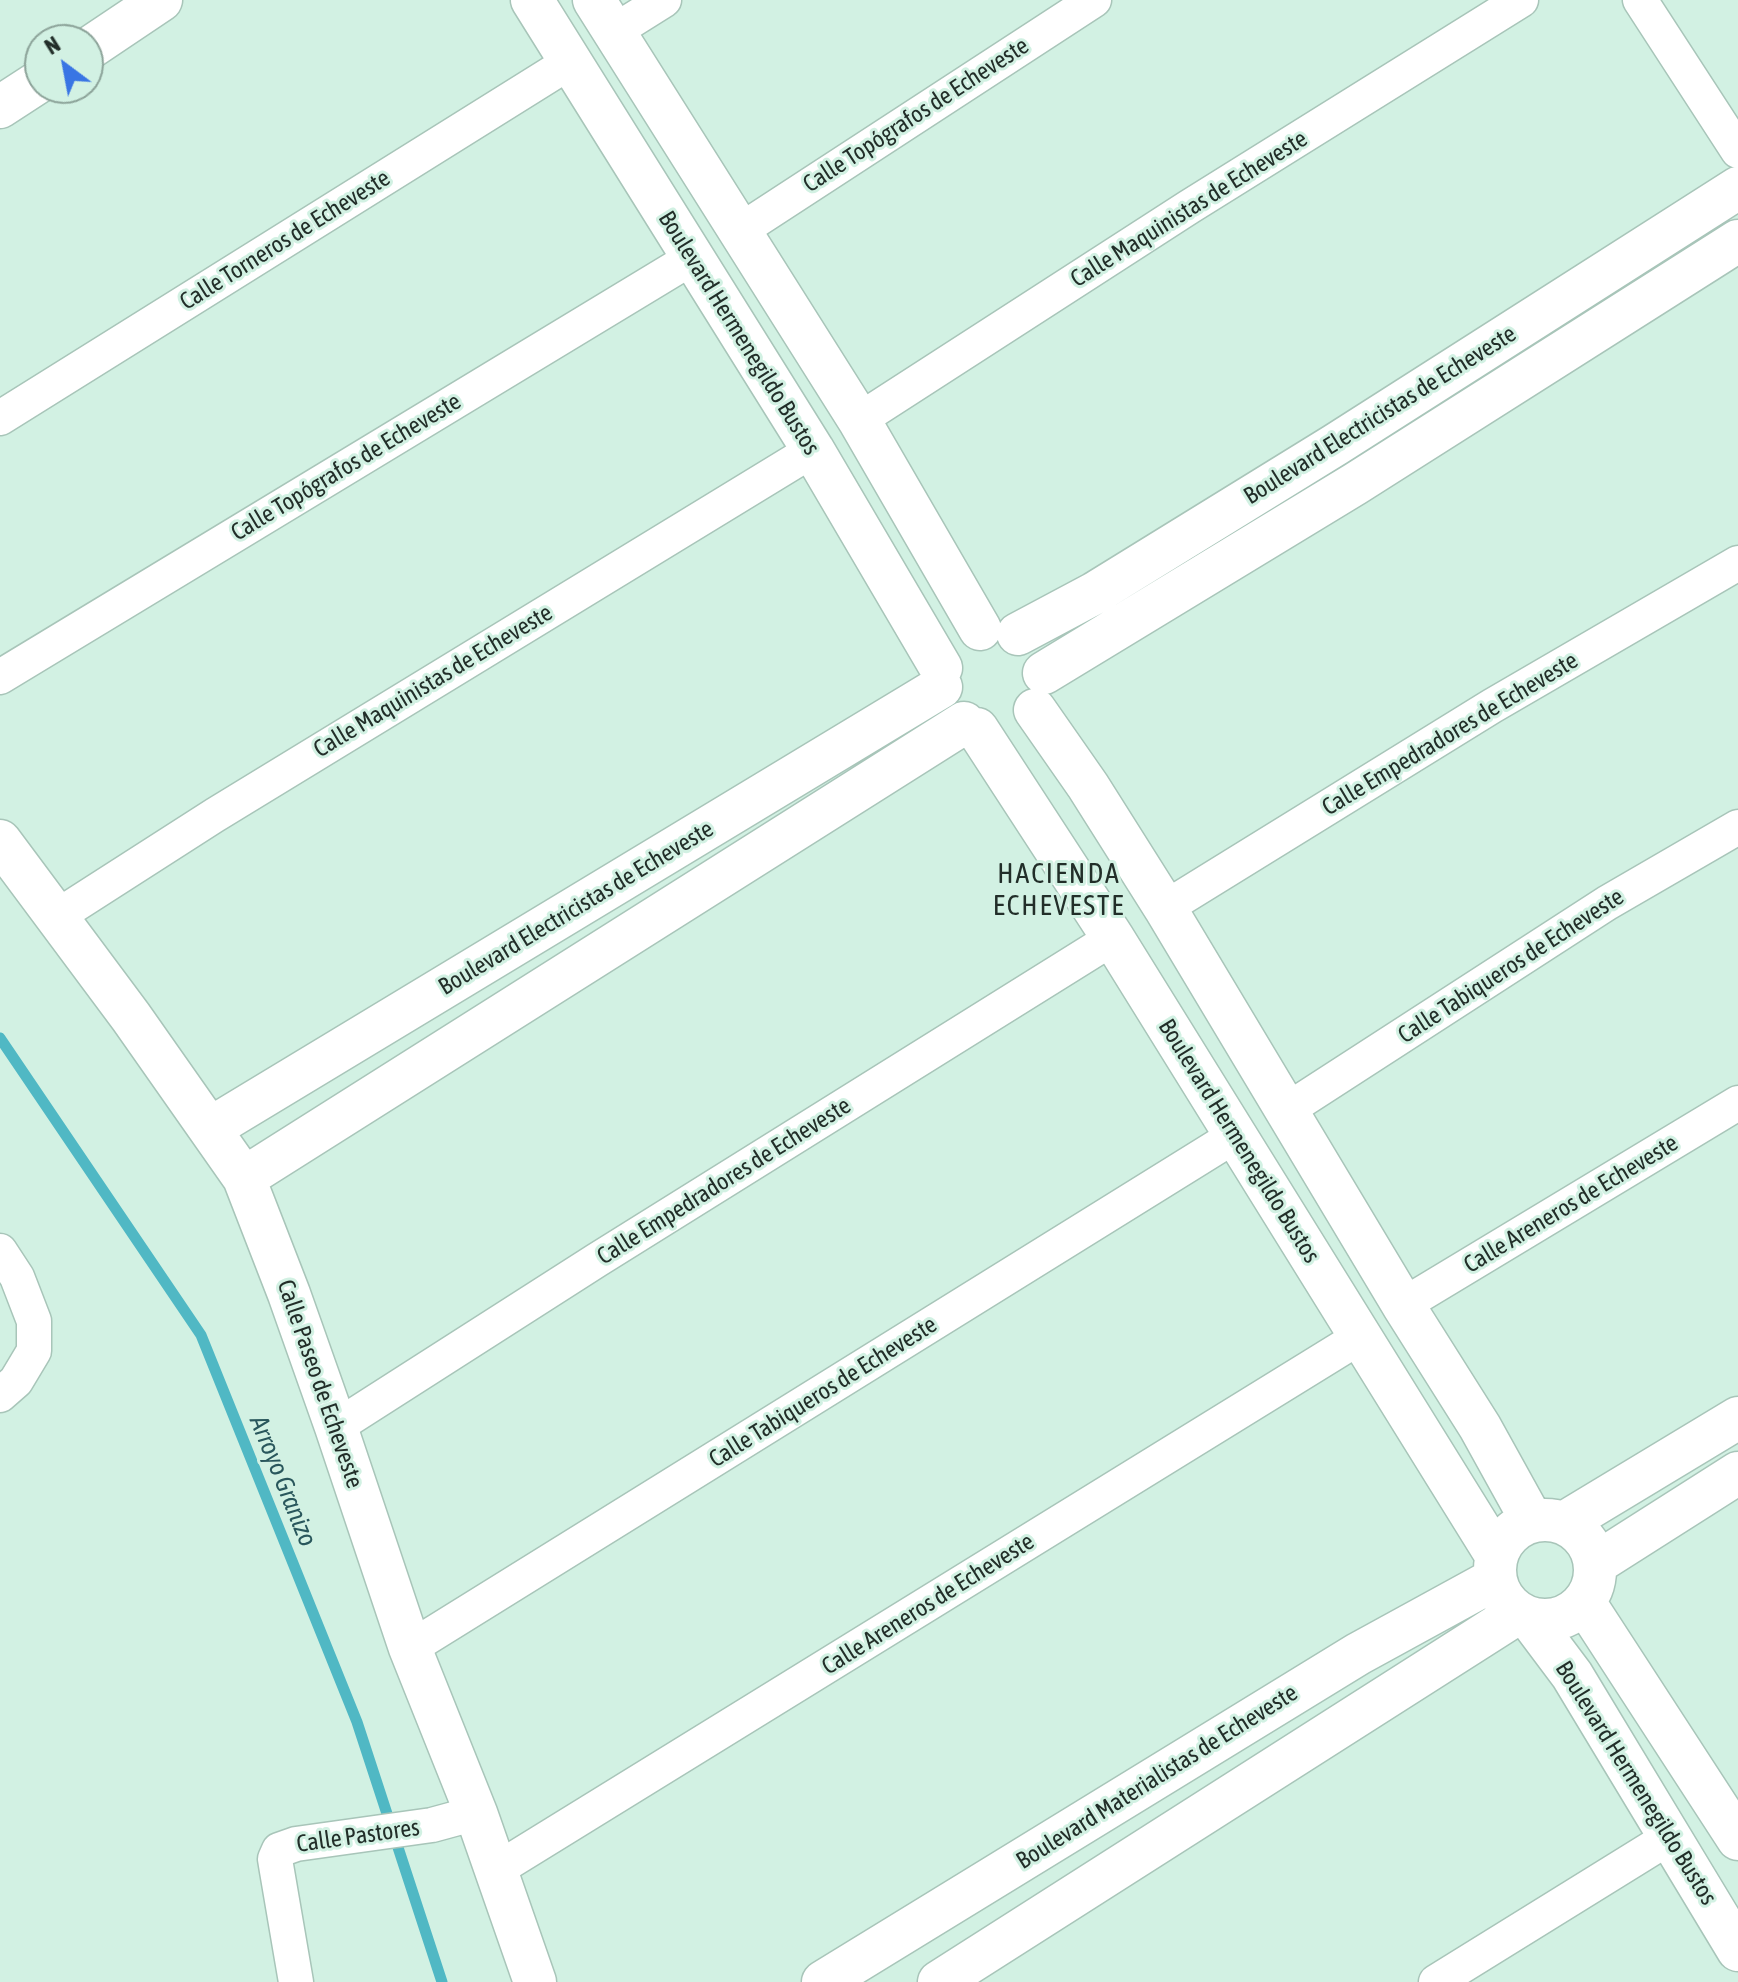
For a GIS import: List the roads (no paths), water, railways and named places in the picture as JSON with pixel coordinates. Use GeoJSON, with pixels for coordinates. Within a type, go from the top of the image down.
{"type":"FeatureCollection","features":[{"type":"Feature","properties":{"kind":"street"},"geometry":{"type":"LineString","coordinates":[[104,38],[161,0]]}},
{"type":"Feature","properties":{"kind":"street","name":"Boulevard Hermenegildo Bustos"},"geometry":{"type":"LineString","coordinates":[[532,0],[813,450],[941,678]]}},
{"type":"Feature","properties":{"kind":"street"},"geometry":{"type":"LineString","coordinates":[[664,0],[603,16],[738,232],[999,632],[1035,651],[1039,691],[1088,786],[1480,1427],[1548,1522],[1585,1539],[1590,1583],[1731,1814]]}},
{"type":"Feature","properties":{"kind":"street","name":"Calle Topógrafos de Echeveste"},"geometry":{"type":"LineString","coordinates":[[738,232],[1094,0]]}},
{"type":"Feature","properties":{"kind":"street","name":"Calle Maquinistas de Echeveste"},"geometry":{"type":"LineString","coordinates":[[859,420],[1189,207],[1521,0]]}},
{"type":"Feature","properties":{"kind":"street"},"geometry":{"type":"LineString","coordinates":[[1640,0],[1738,151]]}},
{"type":"Feature","properties":{"kind":"street","name":"Calle Torneros de Echeveste"},"geometry":{"type":"LineString","coordinates":[[0,418],[570,62]]}},
{"type":"Feature","properties":{"kind":"street"},"geometry":{"type":"LineString","coordinates":[[0,107],[24,91]]}},
{"type":"Feature","properties":{"kind":"street","name":"Boulevard Electricistas de Echeveste"},"geometry":{"type":"LineString","coordinates":[[999,632],[1095,593],[1335,445],[1738,188]]}},
{"type":"Feature","properties":{"kind":"street","name":"Boulevard Electricistas de Echeveste"},"geometry":{"type":"LineString","coordinates":[[1039,691],[1355,484],[1738,241]]}},
{"type":"Feature","properties":{"kind":"street","name":"Calle Topógrafos de Echeveste"},"geometry":{"type":"LineString","coordinates":[[0,677],[692,258]]}},
{"type":"Feature","properties":{"kind":"street","name":"Calle Maquinistas de Echeveste"},"geometry":{"type":"LineString","coordinates":[[56,917],[215,815],[813,450]]}},
{"type":"Feature","properties":{"kind":"street","name":"Calle Empedradores de Echeveste"},"geometry":{"type":"LineString","coordinates":[[1165,908],[1492,706],[1738,563]]}},
{"type":"Feature","properties":{"kind":"street"},"geometry":{"type":"LineString","coordinates":[[999,632],[955,643],[946,655],[941,678],[944,701],[953,714],[971,726],[993,731],[1009,729],[1023,721],[1039,691]]}},
{"type":"Feature","properties":{"kind":"street","name":"Boulevard Electricistas de Echeveste"},"geometry":{"type":"LineString","coordinates":[[211,1128],[941,678]]}},
{"type":"Feature","properties":{"kind":"street","name":"Boulevard Hermenegildo Bustos"},"geometry":{"type":"LineString","coordinates":[[971,726],[1113,938],[1236,1135],[1496,1567]]}},
{"type":"Feature","properties":{"kind":"street","name":"Boulevard Electricistas de Echeveste"},"geometry":{"type":"LineString","coordinates":[[244,1178],[971,726]]}},
{"type":"Feature","properties":{"kind":"street","name":"Calle Tabiqueros de Echeveste"},"geometry":{"type":"LineString","coordinates":[[1287,1110],[1607,903],[1738,827]]}},
{"type":"Feature","properties":{"kind":"street","name":"Calle Paseo de Echeveste"},"geometry":{"type":"LineString","coordinates":[[0,841],[211,1128],[244,1178],[336,1427],[410,1648],[476,1813],[535,1982]]}},
{"type":"Feature","properties":{"kind":"street","name":"Calle Empedradores de Echeveste"},"geometry":{"type":"LineString","coordinates":[[336,1427],[1113,938]]}},
{"type":"Feature","properties":{"kind":"street","name":"Calle Areneros de Echeveste"},"geometry":{"type":"LineString","coordinates":[[1403,1305],[1738,1103]]}},
{"type":"Feature","properties":{"kind":"street","name":"Calle Tabiqueros de Echeveste"},"geometry":{"type":"LineString","coordinates":[[410,1648],[1236,1135]]}},
{"type":"Feature","properties":{"kind":"street"},"geometry":{"type":"LineString","coordinates":[[0,1251],[17,1277],[34,1321],[34,1351],[16,1381],[0,1395]]}},
{"type":"Feature","properties":{"kind":"street","name":"Calle Areneros de Echeveste"},"geometry":{"type":"LineString","coordinates":[[496,1870],[1360,1337]]}},
{"type":"Feature","properties":{"kind":"street"},"geometry":{"type":"LineString","coordinates":[[1738,1418],[1548,1522],[1510,1533],[1496,1567],[1499,1593],[1524,1616],[1546,1621],[1574,1612],[1590,1583],[1738,1473]]}},
{"type":"Feature","properties":{"kind":"street","name":"Boulevard Materialistas de Echeveste"},"geometry":{"type":"LineString","coordinates":[[823,1982],[1496,1567]]}},
{"type":"Feature","properties":{"kind":"street"},"geometry":{"type":"LineString","coordinates":[[939,1982],[1524,1616]]}},
{"type":"Feature","properties":{"kind":"street","name":"Boulevard Hermenegildo Bustos"},"geometry":{"type":"LineString","coordinates":[[1524,1616],[1572,1675],[1738,1950]]}},
{"type":"Feature","properties":{"kind":"street","name":"Calle Pastores"},"geometry":{"type":"LineString","coordinates":[[296,1982],[277,1871],[277,1853],[285,1846],[432,1825],[476,1813]]}},
{"type":"Feature","properties":{"kind":"street"},"geometry":{"type":"LineString","coordinates":[[1436,1982],[1670,1837]]}},
{"type":"Feature","properties":{"kind":"waterway","name":"Arroyo Granizo"},"geometry":{"type":"LineString","coordinates":[[0,1038],[201,1335],[357,1722],[442,1982]]}},
{"type":"Feature","properties":{"kind":"district","name":"HACIENDA ECHEVESTE"},"geometry":{"type":"Point","coordinates":[1059,890]}}]}
